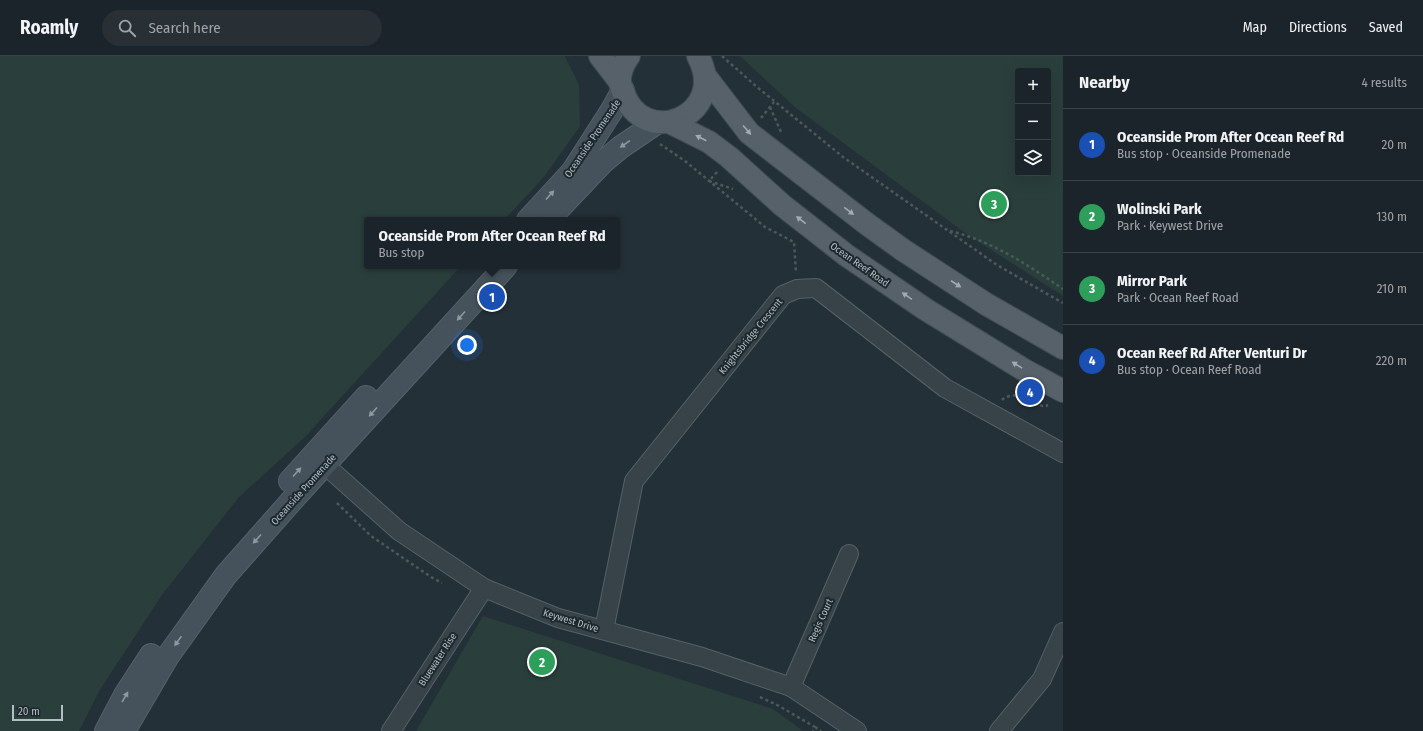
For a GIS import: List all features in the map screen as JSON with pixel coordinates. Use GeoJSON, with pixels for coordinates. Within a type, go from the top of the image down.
{"type":"FeatureCollection","features":[{"type":"Feature","properties":{"kind":"main road"},"geometry":{"type":"LineString","coordinates":[[600,56],[621,86]]}},
{"type":"Feature","properties":{"kind":"main road"},"geometry":{"type":"LineString","coordinates":[[621,86],[623,66],[629,56]]}},
{"type":"Feature","properties":{"kind":"main road"},"geometry":{"type":"LineString","coordinates":[[661,129],[687,115],[697,106],[705,88],[706,77],[703,64],[698,56]]}},
{"type":"Feature","properties":{"kind":"main road"},"geometry":{"type":"LineString","coordinates":[[706,77],[749,133],[830,196],[903,250],[986,304],[1063,348]]}},
{"type":"Feature","properties":{"kind":"main road","name":"Ocean Reef Road"},"geometry":{"type":"LineString","coordinates":[[621,86],[626,100],[637,113],[661,129],[708,142],[729,157],[782,205],[846,255],[925,309],[1026,371],[1060,389]]}},
{"type":"Feature","properties":{"kind":"main road","name":"Oceanside Promenade"},"geometry":{"type":"LineString","coordinates":[[531,217],[573,170],[612,110],[621,86]]}},
{"type":"Feature","properties":{"kind":"main road","name":"Oceanside Promenade"},"geometry":{"type":"LineString","coordinates":[[551,217],[603,162],[621,147],[661,129]]}},
{"type":"Feature","properties":{"kind":"main road","name":"Oceanside Promenade"},"geometry":{"type":"LineString","coordinates":[[124,731],[168,656],[226,575],[319,460],[483,269]]}},
{"type":"Feature","properties":{"kind":"main road","name":"Oceanside Promenade"},"geometry":{"type":"LineString","coordinates":[[106,731],[125,695],[169,628],[204,579],[242,534],[319,460],[503,269]]}},
{"type":"Feature","properties":{"kind":"street"},"geometry":{"type":"LineString","coordinates":[[797,289],[816,288],[945,388],[1063,453]]}},
{"type":"Feature","properties":{"kind":"street","name":"Knightsbridge Crescent"},"geometry":{"type":"LineString","coordinates":[[604,630],[634,481],[784,295],[797,289]]}},
{"type":"Feature","properties":{"kind":"street","name":"Keywest Drive"},"geometry":{"type":"LineString","coordinates":[[319,460],[399,531],[484,588],[558,618],[702,657],[791,687],[857,731]]}},
{"type":"Feature","properties":{"kind":"street","name":"Regis Court"},"geometry":{"type":"LineString","coordinates":[[791,687],[849,554]]}},
{"type":"Feature","properties":{"kind":"street","name":"Bluewater Rise"},"geometry":{"type":"LineString","coordinates":[[391,731],[484,588]]}},
{"type":"Feature","properties":{"kind":"street"},"geometry":{"type":"LineString","coordinates":[[999,731],[1042,679],[1063,632]]}},
{"type":"Feature","properties":{"kind":"path"},"geometry":{"type":"LineString","coordinates":[[722,56],[757,87],[843,157],[997,265],[1063,303]]}},
{"type":"Feature","properties":{"kind":"path"},"geometry":{"type":"LineString","coordinates":[[661,129],[685,161],[765,227],[794,242],[797,289]]}},
{"type":"Feature","properties":{"kind":"path"},"geometry":{"type":"LineString","coordinates":[[948,231],[968,235],[992,245],[1022,262],[1063,289]]}},
{"type":"Feature","properties":{"kind":"path"},"geometry":{"type":"LineString","coordinates":[[994,415],[1002,400],[1008,396],[1021,395],[1027,397],[1040,406],[1048,406],[1060,389]]}},
{"type":"Feature","properties":{"kind":"path"},"geometry":{"type":"LineString","coordinates":[[815,727],[821,731]]}},
{"type":"Feature","properties":{"kind":"green space"},"geometry":{"type":"Polygon","coordinates":[[[0,56],[565,56],[579,85],[580,126],[544,177],[507,217],[364,217],[364,269],[458,269],[304,438],[239,497],[162,595],[101,688],[79,731],[0,731],[0,56]]]}},
{"type":"Feature","properties":{"kind":"green space"},"geometry":{"type":"Polygon","coordinates":[[[740,56],[1063,56],[1063,296],[968,235],[796,108],[740,56]]]}},
{"type":"Feature","properties":{"kind":"green space"},"geometry":{"type":"Polygon","coordinates":[[[483,616],[773,709],[803,731],[416,731],[483,616]]]}},
{"type":"Feature","properties":{"kind":"place","name":"Mirror Park"},"geometry":{"type":"Point","coordinates":[994,204]}},
{"type":"Feature","properties":{"kind":"place","name":"Oceanside Prom After Ocean Reef Rd"},"geometry":{"type":"Point","coordinates":[492,297]}},
{"type":"Feature","properties":{"kind":"place","name":"Ocean Reef Rd After Venturi Dr"},"geometry":{"type":"Point","coordinates":[1030,392]}},
{"type":"Feature","properties":{"kind":"place","name":"Wolinski Park"},"geometry":{"type":"Point","coordinates":[542,662]}}]}
